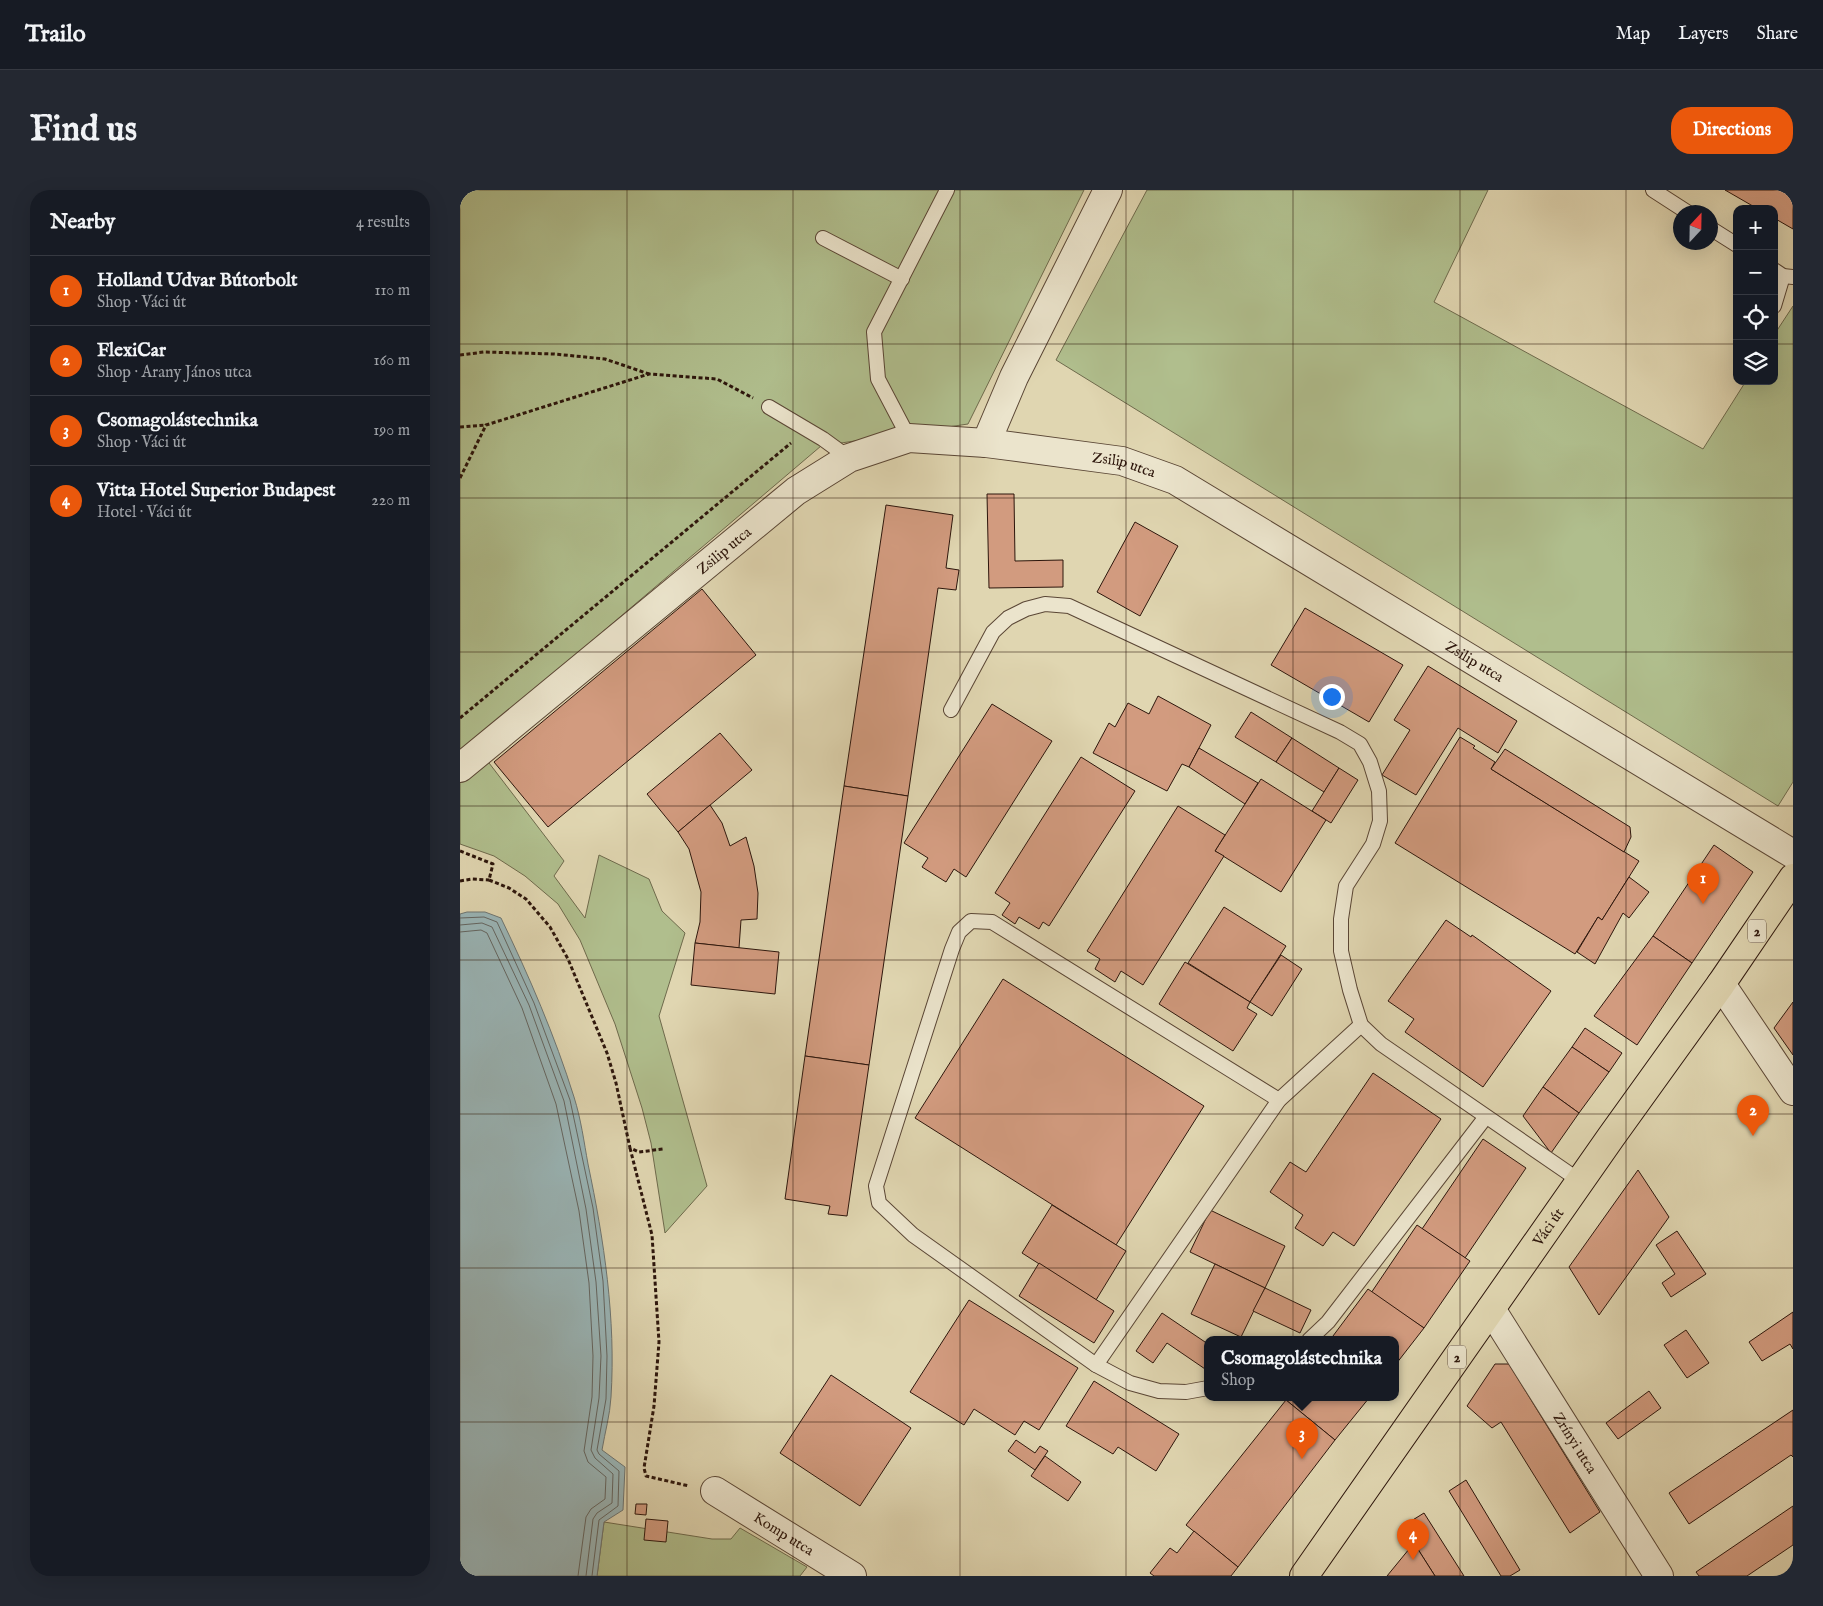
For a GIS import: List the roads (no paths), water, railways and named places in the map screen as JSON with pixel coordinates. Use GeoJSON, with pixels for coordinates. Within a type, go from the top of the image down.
{"type":"FeatureCollection","features":[{"type":"Feature","properties":{"kind":"main road","name":"Váci út"},"geometry":{"type":"LineString","coordinates":[[1304,1576],[1580,1181],[1721,984],[1793,878]]}},
{"type":"Feature","properties":{"kind":"street"},"geometry":{"type":"LineString","coordinates":[[986,442],[1014,377],[1108,190]]}},
{"type":"Feature","properties":{"kind":"street","name":"Zsilip utca"},"geometry":{"type":"LineString","coordinates":[[460,768],[796,491],[849,458],[909,438],[986,442],[1122,461],[1175,480],[1793,854]]}},
{"type":"Feature","properties":{"kind":"street"},"geometry":{"type":"LineString","coordinates":[[1721,984],[1793,1091]]}},
{"type":"Feature","properties":{"kind":"street","name":"Zrínyi utca"},"geometry":{"type":"LineString","coordinates":[[1491,1309],[1659,1576]]}},
{"type":"Feature","properties":{"kind":"street","name":"Komp utca"},"geometry":{"type":"LineString","coordinates":[[715,1491],[852,1576]]}},
{"type":"Feature","properties":{"kind":"lane"},"geometry":{"type":"LineString","coordinates":[[909,438],[878,379],[874,332],[947,190]]}},
{"type":"Feature","properties":{"kind":"lane"},"geometry":{"type":"LineString","coordinates":[[1653,190],[1676,205]]}},
{"type":"Feature","properties":{"kind":"lane"},"geometry":{"type":"LineString","coordinates":[[1718,233],[1733,242]]}},
{"type":"Feature","properties":{"kind":"lane"},"geometry":{"type":"LineString","coordinates":[[823,238],[902,279]]}},
{"type":"Feature","properties":{"kind":"lane"},"geometry":{"type":"LineString","coordinates":[[1777,295],[1783,274]]}},
{"type":"Feature","properties":{"kind":"lane"},"geometry":{"type":"LineString","coordinates":[[769,407],[849,458]]}},
{"type":"Feature","properties":{"kind":"lane"},"geometry":{"type":"LineString","coordinates":[[951,710],[993,632],[1014,615],[1026,609],[1045,604],[1069,606],[1340,732],[1360,744],[1370,762],[1379,791],[1380,821],[1373,844],[1346,886],[1341,918],[1341,951],[1350,990],[1361,1024],[1381,1044],[1485,1118],[1580,1181]]}},
{"type":"Feature","properties":{"kind":"lane"},"geometry":{"type":"LineString","coordinates":[[1204,1389],[1186,1392],[1158,1391],[1130,1382],[1096,1365],[913,1235],[879,1203],[876,1186],[952,949],[959,932],[972,921],[992,922],[1279,1100]]}},
{"type":"Feature","properties":{"kind":"lane"},"geometry":{"type":"LineString","coordinates":[[1096,1365],[1279,1100],[1361,1024]]}},
{"type":"Feature","properties":{"kind":"lane"},"geometry":{"type":"LineString","coordinates":[[1313,1336],[1328,1322],[1485,1118]]}},
{"type":"Feature","properties":{"kind":"water"},"geometry":{"type":"Polygon","coordinates":[[[485,912],[501,918],[550,1029],[567,1074],[579,1114],[604,1251],[612,1338],[611,1397],[602,1450],[625,1467],[623,1510],[604,1522],[597,1576],[460,1576],[460,914],[485,912]]]}},
{"type":"Feature","properties":{"kind":"place","name":"Holland Udvar Bútorbolt"},"geometry":{"type":"Point","coordinates":[1703,904]}},
{"type":"Feature","properties":{"kind":"place","name":"FlexiCar"},"geometry":{"type":"Point","coordinates":[1753,1136]}},
{"type":"Feature","properties":{"kind":"place","name":"Csomagolástechnika"},"geometry":{"type":"Point","coordinates":[1302,1459]}},
{"type":"Feature","properties":{"kind":"place","name":"Vitta Hotel Superior Budapest"},"geometry":{"type":"Point","coordinates":[1413,1560]}}]}
